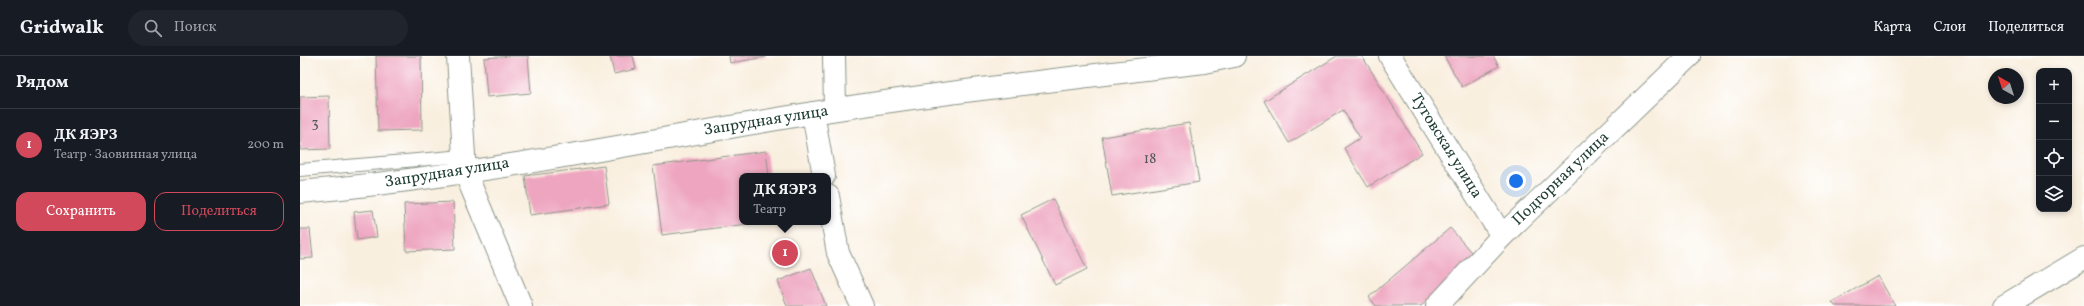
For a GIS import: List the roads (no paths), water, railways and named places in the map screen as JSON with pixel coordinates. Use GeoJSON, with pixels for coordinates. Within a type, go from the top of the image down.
{"type":"FeatureCollection","features":[{"type":"Feature","properties":{"kind":"street"},"geometry":{"type":"LineString","coordinates":[[458,56],[465,164],[521,306]]}},
{"type":"Feature","properties":{"kind":"street"},"geometry":{"type":"LineString","coordinates":[[834,56],[835,109]]}},
{"type":"Feature","properties":{"kind":"street","name":"Запрудная улица"},"geometry":{"type":"LineString","coordinates":[[300,192],[354,187],[465,164],[835,109],[1204,62],[1234,56]]}},
{"type":"Feature","properties":{"kind":"street","name":"Туговская улица"},"geometry":{"type":"LineString","coordinates":[[1390,56],[1502,236]]}},
{"type":"Feature","properties":{"kind":"street","name":"Подгорная улица"},"geometry":{"type":"LineString","coordinates":[[1437,306],[1502,236],[1689,56]]}},
{"type":"Feature","properties":{"kind":"street"},"geometry":{"type":"LineString","coordinates":[[813,113],[823,173]]}},
{"type":"Feature","properties":{"kind":"street"},"geometry":{"type":"LineString","coordinates":[[831,213],[838,253],[862,306]]}},
{"type":"Feature","properties":{"kind":"street"},"geometry":{"type":"LineString","coordinates":[[2004,306],[2084,258]]}},
{"type":"Feature","properties":{"kind":"lane"},"geometry":{"type":"LineString","coordinates":[[300,170],[465,164]]}},
{"type":"Feature","properties":{"kind":"place","name":"ДК ЯЭРЗ"},"geometry":{"type":"Point","coordinates":[785,253]}}]}
